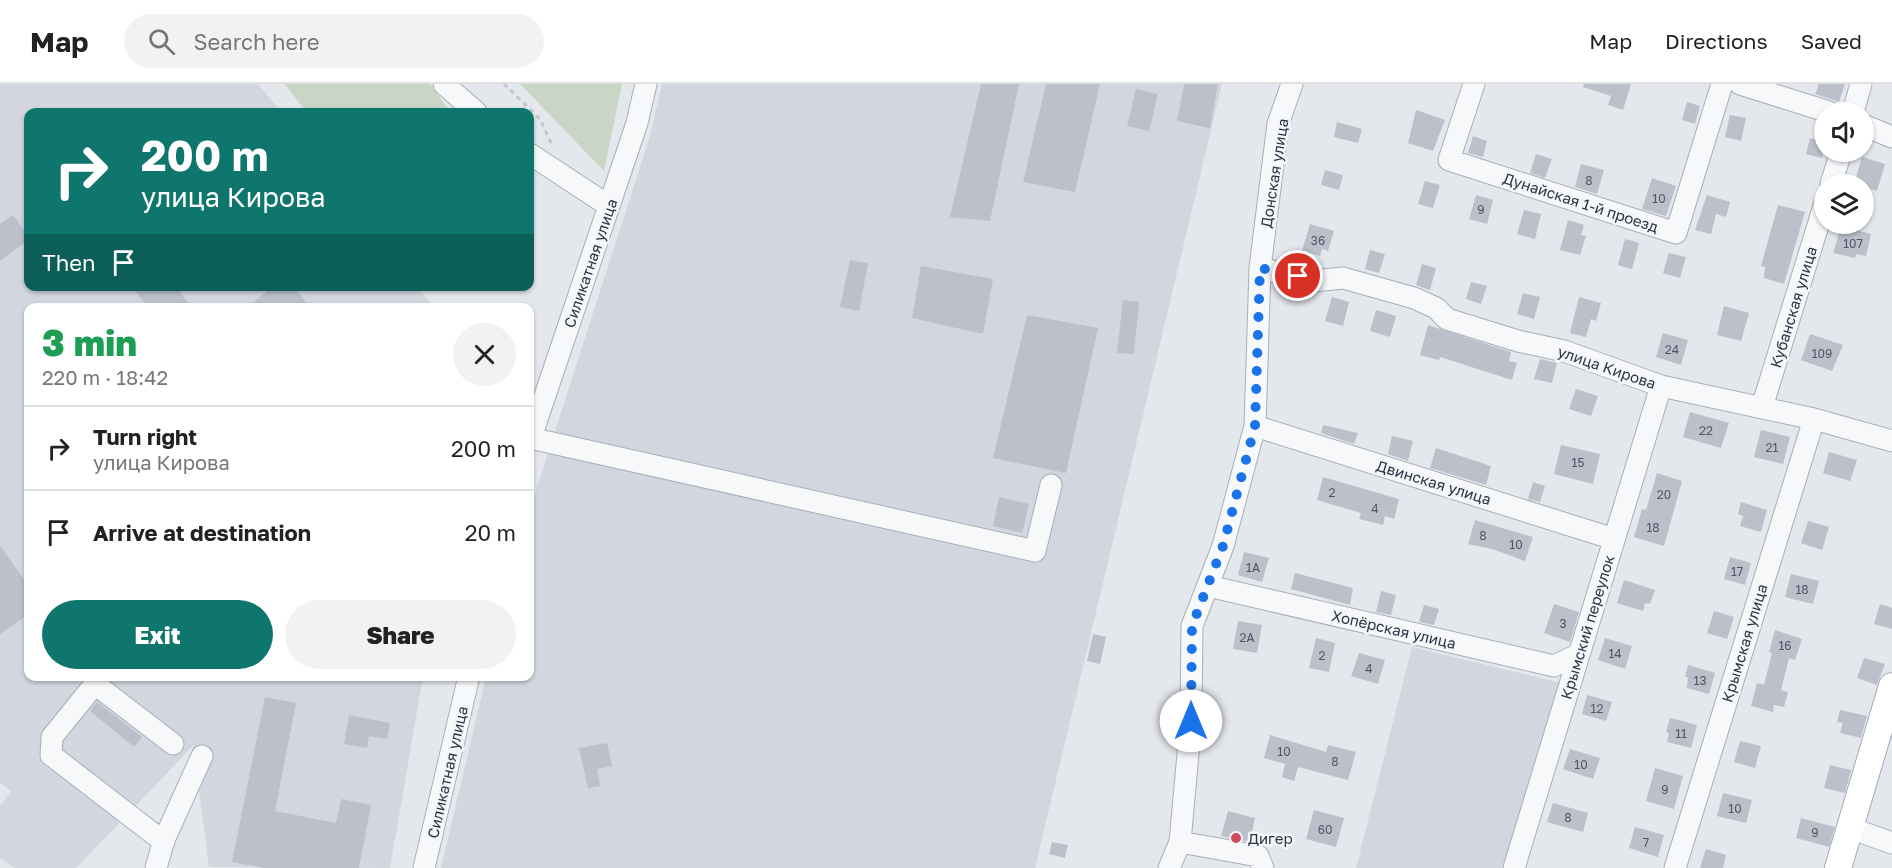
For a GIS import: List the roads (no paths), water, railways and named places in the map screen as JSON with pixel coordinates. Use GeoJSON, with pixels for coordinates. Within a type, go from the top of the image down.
{"type":"FeatureCollection","features":[{"type":"Feature","properties":{"kind":"main road"},"geometry":{"type":"LineString","coordinates":[[1838,868],[1892,686]]}},
{"type":"Feature","properties":{"kind":"street"},"geometry":{"type":"LineString","coordinates":[[444,84],[471,108]]}},
{"type":"Feature","properties":{"kind":"street","name":"Силикатная улица"},"geometry":{"type":"LineString","coordinates":[[534,427],[637,123],[646,84]]}},
{"type":"Feature","properties":{"kind":"street","name":"Донская улица"},"geometry":{"type":"LineString","coordinates":[[1169,868],[1180,842],[1191,721],[1192,626],[1223,546],[1255,426],[1260,268],[1278,124],[1292,84]]}},
{"type":"Feature","properties":{"kind":"street","name":"Дунайская 1-й проезд"},"geometry":{"type":"LineString","coordinates":[[1474,84],[1449,160],[1676,233],[1722,84]]}},
{"type":"Feature","properties":{"kind":"street"},"geometry":{"type":"LineString","coordinates":[[1740,84],[1814,107]]}},
{"type":"Feature","properties":{"kind":"street"},"geometry":{"type":"LineString","coordinates":[[1856,102],[1861,84]]}},
{"type":"Feature","properties":{"kind":"street"},"geometry":{"type":"LineString","coordinates":[[1874,130],[1892,137]]}},
{"type":"Feature","properties":{"kind":"street"},"geometry":{"type":"LineString","coordinates":[[534,157],[609,206]]}},
{"type":"Feature","properties":{"kind":"street","name":"Кубанская улица"},"geometry":{"type":"LineString","coordinates":[[1762,407],[1815,234]]}},
{"type":"Feature","properties":{"kind":"street","name":"улица Кирова"},"geometry":{"type":"LineString","coordinates":[[1260,268],[1313,281],[1343,278],[1414,298],[1436,308],[1447,319],[1518,341],[1564,351],[1661,386],[1814,419],[1892,441]]}},
{"type":"Feature","properties":{"kind":"street","name":"Крымский переулок"},"geometry":{"type":"LineString","coordinates":[[1514,868],[1661,386]]}},
{"type":"Feature","properties":{"kind":"street","name":"Крымская улица"},"geometry":{"type":"LineString","coordinates":[[1675,868],[1814,419]]}},
{"type":"Feature","properties":{"kind":"street","name":"Двинская улица"},"geometry":{"type":"LineString","coordinates":[[1255,426],[1614,539]]}},
{"type":"Feature","properties":{"kind":"street"},"geometry":{"type":"LineString","coordinates":[[534,440],[1035,551],[1051,485]]}},
{"type":"Feature","properties":{"kind":"street","name":"Хопёрская улица"},"geometry":{"type":"LineString","coordinates":[[1208,586],[1554,666],[1579,654]]}},
{"type":"Feature","properties":{"kind":"street","name":"Силикатная улица"},"geometry":{"type":"LineString","coordinates":[[424,868],[468,681]]}},
{"type":"Feature","properties":{"kind":"street"},"geometry":{"type":"LineString","coordinates":[[164,842],[51,755],[52,737],[95,684],[173,744]]}},
{"type":"Feature","properties":{"kind":"street"},"geometry":{"type":"LineString","coordinates":[[156,868],[164,842],[202,756]]}},
{"type":"Feature","properties":{"kind":"street"},"geometry":{"type":"LineString","coordinates":[[1850,828],[1892,843]]}},
{"type":"Feature","properties":{"kind":"street"},"geometry":{"type":"LineString","coordinates":[[1180,842],[1258,856],[1263,868]]}},
{"type":"Feature","properties":{"kind":"place","name":"Дигер"},"geometry":{"type":"Point","coordinates":[1236,838]}}]}
